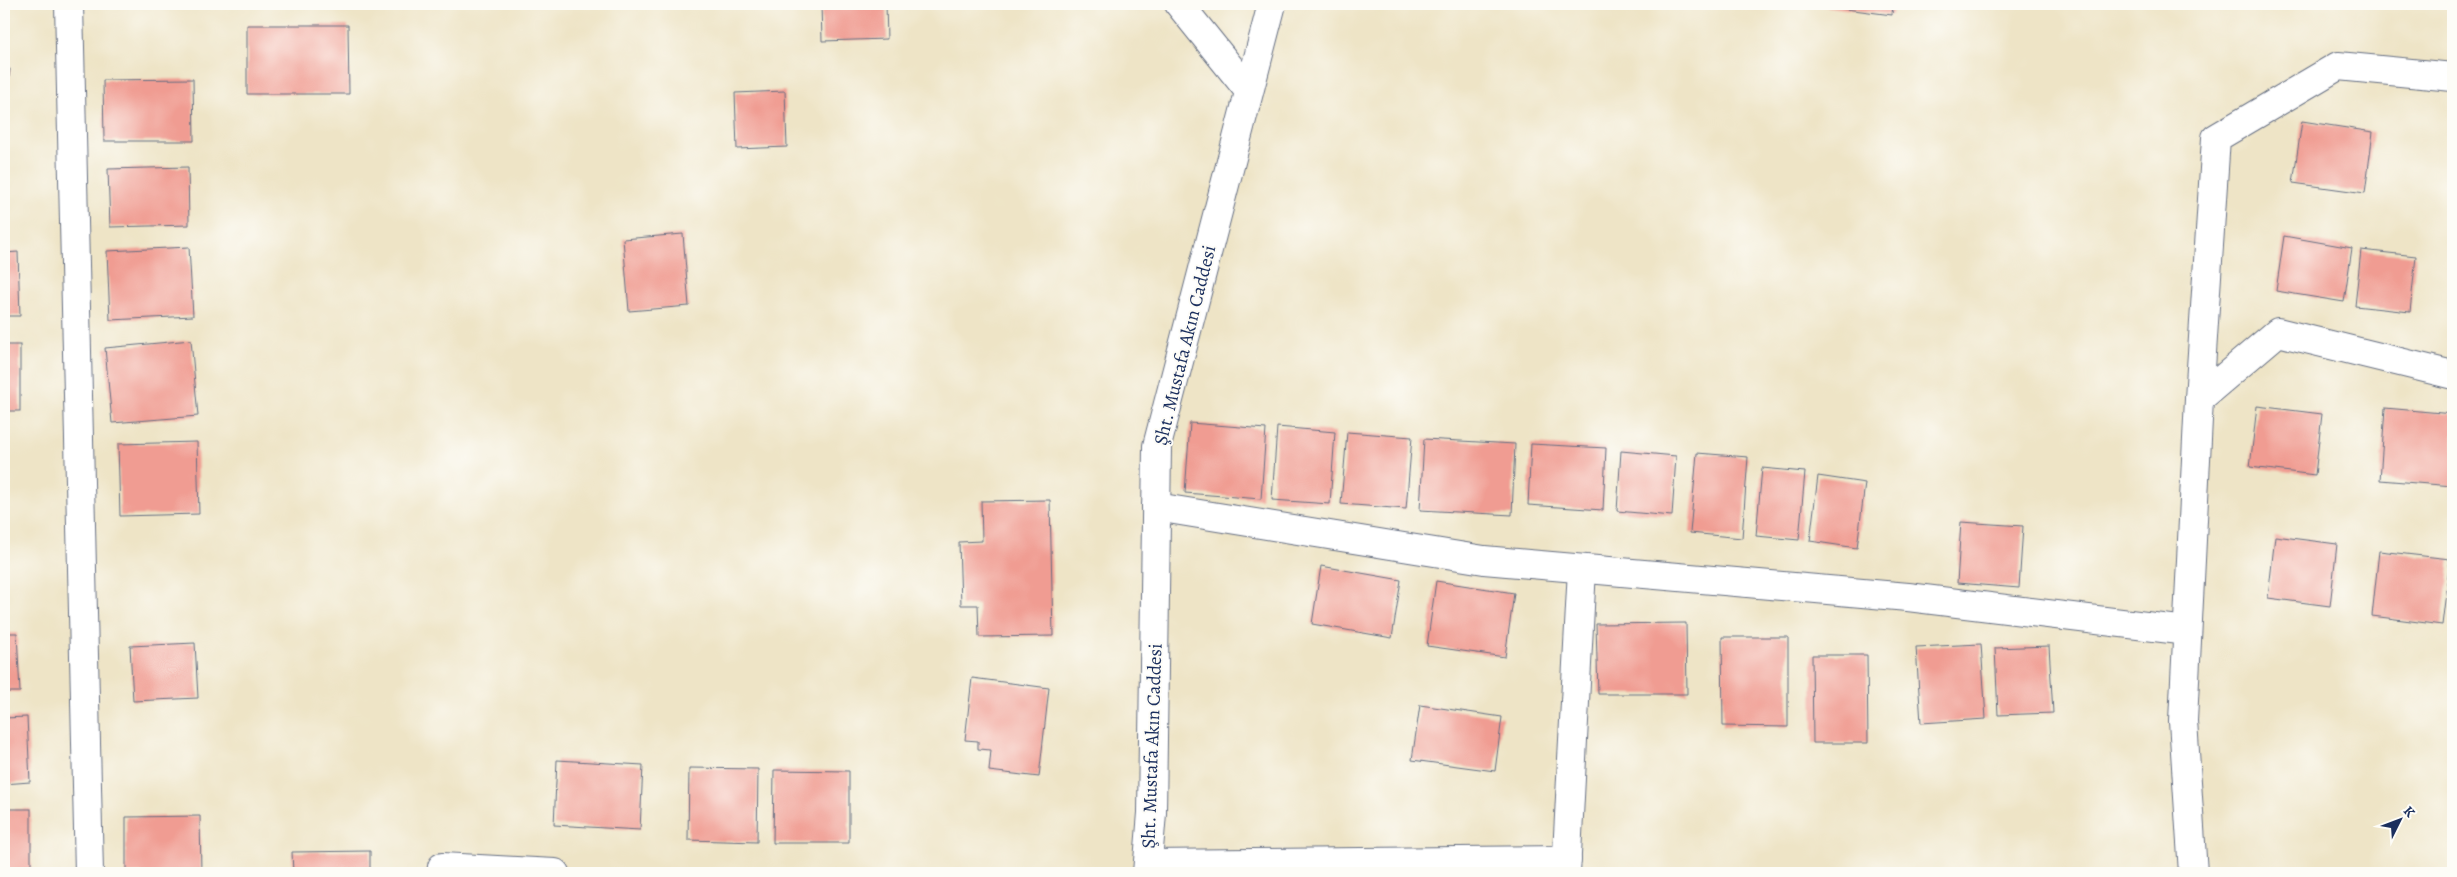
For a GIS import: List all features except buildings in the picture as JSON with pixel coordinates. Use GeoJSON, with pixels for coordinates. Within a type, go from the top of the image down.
{"type":"FeatureCollection","features":[{"type":"Feature","properties":{"kind":"street"},"geometry":{"type":"LineString","coordinates":[[69,4],[88,873]]}},
{"type":"Feature","properties":{"kind":"street"},"geometry":{"type":"LineString","coordinates":[[1179,4],[1249,91]]}},
{"type":"Feature","properties":{"kind":"street","name":"Şht. Mustafa Akın Caddesi"},"geometry":{"type":"LineString","coordinates":[[1147,868],[1152,813],[1157,446],[1272,4]]}},
{"type":"Feature","properties":{"kind":"street"},"geometry":{"type":"LineString","coordinates":[[2194,873],[2182,721],[2199,399],[2216,138],[2338,66],[2453,77]]}},
{"type":"Feature","properties":{"kind":"street"},"geometry":{"type":"LineString","coordinates":[[2199,399],[2278,332],[2453,375]]}},
{"type":"Feature","properties":{"kind":"street"},"geometry":{"type":"LineString","coordinates":[[1156,506],[1484,560],[1908,597],[2187,632]]}},
{"type":"Feature","properties":{"kind":"street"},"geometry":{"type":"LineString","coordinates":[[1147,868],[1567,867],[1582,569]]}},
{"type":"Feature","properties":{"kind":"street"},"geometry":{"type":"LineString","coordinates":[[441,873],[442,867],[555,873]]}}]}
